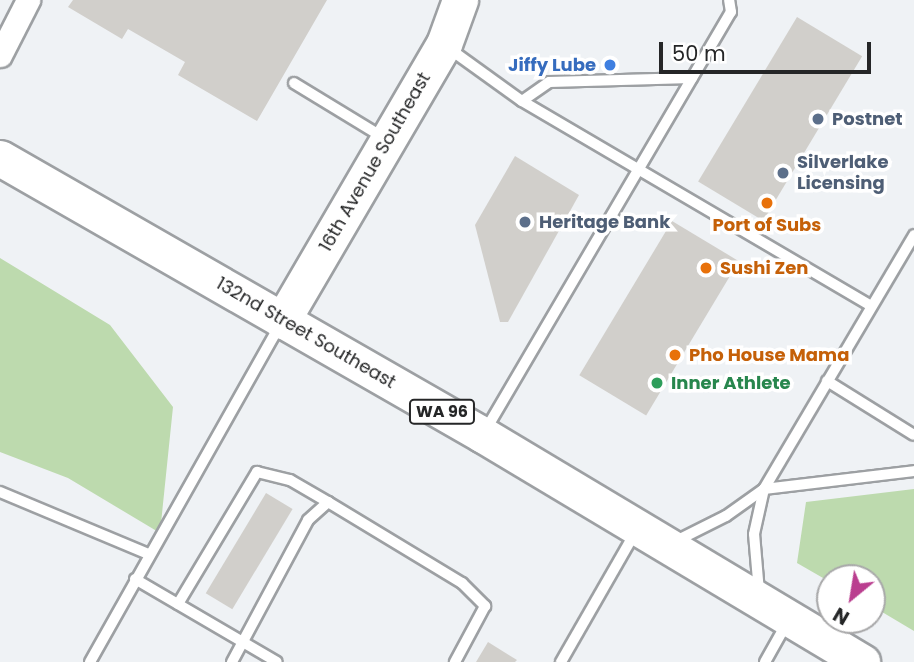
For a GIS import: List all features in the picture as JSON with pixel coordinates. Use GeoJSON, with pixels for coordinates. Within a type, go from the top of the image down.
{"type":"FeatureCollection","features":[{"type":"Feature","properties":{"kind":"main road","name":"16th Avenue Southeast"},"geometry":{"type":"LineString","coordinates":[[282,321],[390,141],[444,44],[460,0]]}},
{"type":"Feature","properties":{"kind":"main road","name":"132nd Street Southeast"},"geometry":{"type":"LineString","coordinates":[[0,158],[483,435],[862,662]]}},
{"type":"Feature","properties":{"kind":"street"},"geometry":{"type":"LineString","coordinates":[[0,55],[28,0]]}},
{"type":"Feature","properties":{"kind":"lane"},"geometry":{"type":"LineString","coordinates":[[483,435],[731,12],[729,0]]}},
{"type":"Feature","properties":{"kind":"lane"},"geometry":{"type":"LineString","coordinates":[[444,44],[522,102],[872,306]]}},
{"type":"Feature","properties":{"kind":"lane"},"geometry":{"type":"LineString","coordinates":[[522,102],[549,82],[692,78]]}},
{"type":"Feature","properties":{"kind":"lane"},"geometry":{"type":"LineString","coordinates":[[294,83],[390,141]]}},
{"type":"Feature","properties":{"kind":"lane"},"geometry":{"type":"LineString","coordinates":[[759,600],[754,534],[764,489],[914,235]]}},
{"type":"Feature","properties":{"kind":"lane"},"geometry":{"type":"LineString","coordinates":[[90,662],[148,554],[282,321]]}},
{"type":"Feature","properties":{"kind":"lane"},"geometry":{"type":"LineString","coordinates":[[827,381],[914,435]]}},
{"type":"Feature","properties":{"kind":"lane"},"geometry":{"type":"LineString","coordinates":[[667,546],[726,516],[764,489],[914,471]]}},
{"type":"Feature","properties":{"kind":"lane"},"geometry":{"type":"LineString","coordinates":[[178,604],[257,472],[290,480],[463,583],[485,606],[455,662]]}},
{"type":"Feature","properties":{"kind":"lane"},"geometry":{"type":"LineString","coordinates":[[0,492],[148,554]]}},
{"type":"Feature","properties":{"kind":"lane"},"geometry":{"type":"LineString","coordinates":[[232,662],[308,520],[328,502]]}},
{"type":"Feature","properties":{"kind":"lane"},"geometry":{"type":"LineString","coordinates":[[561,662],[637,528]]}},
{"type":"Feature","properties":{"kind":"lane"},"geometry":{"type":"LineString","coordinates":[[135,579],[276,662]]}},
{"type":"Feature","properties":{"kind":"lane"},"geometry":{"type":"LineString","coordinates":[[765,662],[789,619]]}},
{"type":"Feature","properties":{"kind":"green space"},"geometry":{"type":"Polygon","coordinates":[[[0,258],[110,325],[173,407],[160,533],[68,478],[0,452],[0,258]]]}},
{"type":"Feature","properties":{"kind":"green space"},"geometry":{"type":"Polygon","coordinates":[[[914,489],[914,631],[886,614],[886,564],[816,564],[816,574],[797,563],[806,502],[914,489]]]}},
{"type":"Feature","properties":{"kind":"building"},"geometry":{"type":"Polygon","coordinates":[[[73,0],[327,0],[257,121],[178,75],[185,62],[128,29],[122,39],[68,7],[73,0]]]}},
{"type":"Feature","properties":{"kind":"building"},"geometry":{"type":"Polygon","coordinates":[[[797,17],[862,56],[763,221],[698,182],[797,17]]]}},
{"type":"Feature","properties":{"kind":"building"},"geometry":{"type":"Polygon","coordinates":[[[515,156],[579,195],[508,322],[500,322],[475,225],[515,156]]]}},
{"type":"Feature","properties":{"kind":"building"},"geometry":{"type":"Polygon","coordinates":[[[672,221],[739,261],[646,415],[579,375],[672,221]]]}},
{"type":"Feature","properties":{"kind":"building"},"geometry":{"type":"Polygon","coordinates":[[[266,493],[293,509],[232,609],[206,593],[266,493]]]}},
{"type":"Feature","properties":{"kind":"building"},"geometry":{"type":"Polygon","coordinates":[[[488,642],[517,660],[476,662],[488,642]]]}},
{"type":"Feature","properties":{"kind":"place","name":"Jiffy Lube"},"geometry":{"type":"Point","coordinates":[610,65]}},
{"type":"Feature","properties":{"kind":"place","name":"Postnet"},"geometry":{"type":"Point","coordinates":[818,119]}},
{"type":"Feature","properties":{"kind":"place","name":"Silverlake Licensing"},"geometry":{"type":"Point","coordinates":[783,173]}},
{"type":"Feature","properties":{"kind":"place","name":"Port of Subs"},"geometry":{"type":"Point","coordinates":[767,203]}},
{"type":"Feature","properties":{"kind":"place","name":"Heritage Bank"},"geometry":{"type":"Point","coordinates":[525,222]}},
{"type":"Feature","properties":{"kind":"place","name":"Sushi Zen"},"geometry":{"type":"Point","coordinates":[706,268]}},
{"type":"Feature","properties":{"kind":"place","name":"Pho House Mama"},"geometry":{"type":"Point","coordinates":[675,355]}},
{"type":"Feature","properties":{"kind":"place","name":"Inner Athlete"},"geometry":{"type":"Point","coordinates":[657,383]}}]}
